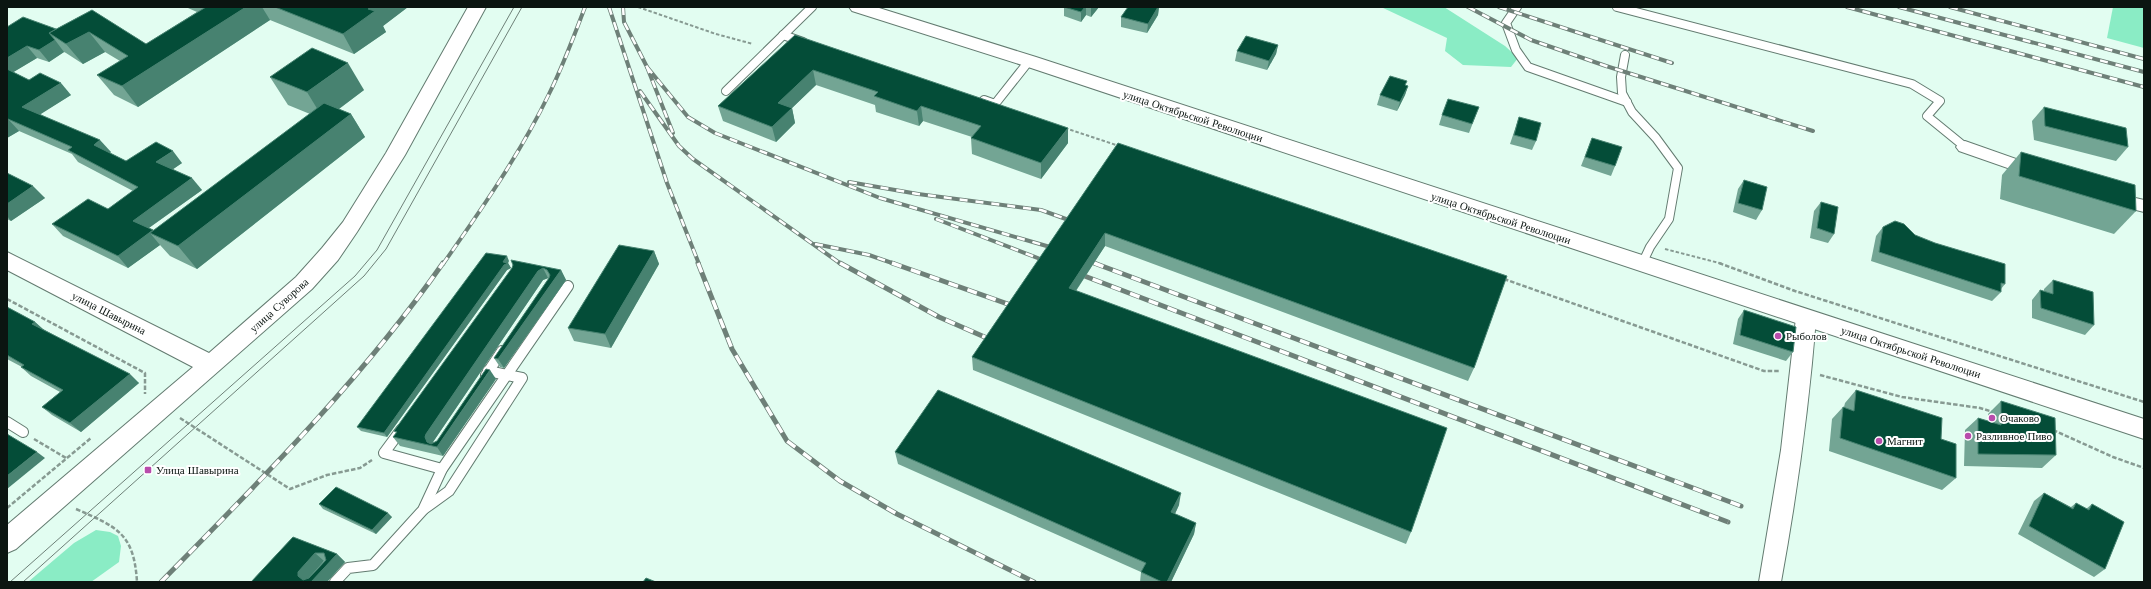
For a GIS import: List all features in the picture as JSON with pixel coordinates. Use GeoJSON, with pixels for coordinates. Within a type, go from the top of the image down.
{"type":"FeatureCollection","features":[{"type":"Feature","properties":{"kind":"main road","name":"улица Суворова"},"geometry":{"type":"LineString","coordinates":[[7,541],[211,365],[304,282],[330,254],[350,227],[395,155],[477,7]]}},
{"type":"Feature","properties":{"kind":"main road","name":"улица Октябрьской Революции"},"geometry":{"type":"LineString","coordinates":[[858,7],[1029,61],[1642,265],[2144,429]]}},
{"type":"Feature","properties":{"kind":"main road","name":"улица Шавырина"},"geometry":{"type":"LineString","coordinates":[[7,260],[211,365]]}},
{"type":"Feature","properties":{"kind":"street"},"geometry":{"type":"LineString","coordinates":[[1965,147],[2055,179]]}},
{"type":"Feature","properties":{"kind":"street"},"geometry":{"type":"LineString","coordinates":[[2092,192],[2144,206]]}},
{"type":"Feature","properties":{"kind":"street"},"geometry":{"type":"LineString","coordinates":[[1770,582],[1783,514],[1802,371],[1806,318]]}},
{"type":"Feature","properties":{"kind":"lane"},"geometry":{"type":"LineString","coordinates":[[726,91],[812,7]]}},
{"type":"Feature","properties":{"kind":"lane"},"geometry":{"type":"LineString","coordinates":[[1517,7],[1506,23],[1516,50],[1528,67],[1627,102]]}},
{"type":"Feature","properties":{"kind":"lane"},"geometry":{"type":"LineString","coordinates":[[1617,7],[1912,84],[1940,101],[1927,116],[1965,147]]}},
{"type":"Feature","properties":{"kind":"lane"},"geometry":{"type":"LineString","coordinates":[[783,35],[813,45]]}},
{"type":"Feature","properties":{"kind":"lane"},"geometry":{"type":"LineString","coordinates":[[1625,55],[1621,77],[1622,93],[1632,112],[1656,138],[1678,168],[1669,219],[1650,247],[1642,265]]}},
{"type":"Feature","properties":{"kind":"lane"},"geometry":{"type":"LineString","coordinates":[[973,97],[995,104],[1029,61]]}},
{"type":"Feature","properties":{"kind":"lane"},"geometry":{"type":"LineString","coordinates":[[423,510],[442,469],[568,286]]}},
{"type":"Feature","properties":{"kind":"lane"},"geometry":{"type":"LineString","coordinates":[[480,384],[509,340]]}},
{"type":"Feature","properties":{"kind":"lane"},"geometry":{"type":"LineString","coordinates":[[335,582],[348,568],[373,565],[423,510],[449,491],[522,378],[488,371]]}},
{"type":"Feature","properties":{"kind":"lane"},"geometry":{"type":"LineString","coordinates":[[407,421],[384,453],[442,469]]}},
{"type":"Feature","properties":{"kind":"lane"},"geometry":{"type":"LineString","coordinates":[[7,422],[23,432]]}},
{"type":"Feature","properties":{"kind":"path"},"geometry":{"type":"LineString","coordinates":[[638,7],[716,34],[770,49]]}},
{"type":"Feature","properties":{"kind":"path"},"geometry":{"type":"LineString","coordinates":[[1062,127],[1122,147]]}},
{"type":"Feature","properties":{"kind":"path"},"geometry":{"type":"LineString","coordinates":[[1502,278],[1764,370],[1802,371],[1902,397],[1980,408],[1994,412]]}},
{"type":"Feature","properties":{"kind":"path"},"geometry":{"type":"LineString","coordinates":[[7,299],[145,373],[145,394],[139,399]]}},
{"type":"Feature","properties":{"kind":"path"},"geometry":{"type":"LineString","coordinates":[[176,416],[220,441],[266,476],[290,489],[327,475],[360,468],[384,453]]}},
{"type":"Feature","properties":{"kind":"path"},"geometry":{"type":"LineString","coordinates":[[2050,429],[2113,457],[2144,468]]}},
{"type":"Feature","properties":{"kind":"path"},"geometry":{"type":"LineString","coordinates":[[23,432],[66,458]]}},
{"type":"Feature","properties":{"kind":"path"},"geometry":{"type":"LineString","coordinates":[[7,508],[96,434]]}},
{"type":"Feature","properties":{"kind":"path"},"geometry":{"type":"LineString","coordinates":[[73,508],[106,522],[130,541],[137,566],[137,582]]}},
{"type":"Feature","properties":{"kind":"green space"},"geometry":{"type":"Polygon","coordinates":[[[1381,7],[1444,7],[1505,46],[1518,58],[1511,67],[1463,65],[1445,51],[1447,38],[1381,7]]]}},
{"type":"Feature","properties":{"kind":"green space"},"geometry":{"type":"Polygon","coordinates":[[[2113,7],[2144,7],[2144,48],[2107,38],[2113,7]]]}},
{"type":"Feature","properties":{"kind":"green space"},"geometry":{"type":"Polygon","coordinates":[[[96,530],[110,532],[118,536],[121,546],[119,562],[91,582],[28,582],[74,543],[96,530]]]}},
{"type":"Feature","properties":{"kind":"building"},"geometry":{"type":"Polygon","coordinates":[[[206,7],[246,7],[122,86],[97,75],[128,56],[89,32],[66,44],[49,33],[92,10],[146,44],[206,7]]]}},
{"type":"Feature","properties":{"kind":"building"},"geometry":{"type":"Polygon","coordinates":[[[275,7],[371,7],[368,9],[375,11],[343,34],[275,7]]]}},
{"type":"Feature","properties":{"kind":"building"},"geometry":{"type":"Polygon","coordinates":[[[1064,7],[1085,7],[1081,12],[1064,7]]]}},
{"type":"Feature","properties":{"kind":"building"},"geometry":{"type":"Polygon","coordinates":[[[1128,7],[1158,7],[1148,24],[1121,17],[1128,7]]]}},
{"type":"Feature","properties":{"kind":"building"},"geometry":{"type":"Polygon","coordinates":[[[23,17],[56,29],[49,33],[55,40],[39,50],[27,46],[7,58],[7,27],[23,17]]]}},
{"type":"Feature","properties":{"kind":"building"},"geometry":{"type":"Polygon","coordinates":[[[795,35],[1068,128],[1041,163],[971,138],[981,126],[921,106],[917,111],[874,96],[878,92],[813,70],[778,103],[792,108],[772,127],[718,106],[795,35]]]}},
{"type":"Feature","properties":{"kind":"building"},"geometry":{"type":"Polygon","coordinates":[[[1246,36],[1278,45],[1269,61],[1237,51],[1246,36]]]}},
{"type":"Feature","properties":{"kind":"building"},"geometry":{"type":"Polygon","coordinates":[[[312,48],[348,63],[307,92],[270,77],[312,48]]]}},
{"type":"Feature","properties":{"kind":"building"},"geometry":{"type":"Polygon","coordinates":[[[7,69],[29,80],[40,73],[61,83],[22,107],[100,140],[94,145],[126,161],[156,142],[173,151],[156,162],[192,178],[133,221],[153,230],[118,256],[52,224],[88,199],[108,209],[138,187],[68,150],[72,147],[7,119],[7,69]]]}},
{"type":"Feature","properties":{"kind":"building"},"geometry":{"type":"Polygon","coordinates":[[[1390,76],[1407,81],[1405,85],[1408,86],[1400,102],[1380,95],[1390,76]]]}},
{"type":"Feature","properties":{"kind":"building"},"geometry":{"type":"Polygon","coordinates":[[[1448,99],[1479,107],[1472,124],[1442,115],[1448,99]]]}},
{"type":"Feature","properties":{"kind":"building"},"geometry":{"type":"Polygon","coordinates":[[[324,103],[351,114],[178,246],[150,233],[324,103]]]}},
{"type":"Feature","properties":{"kind":"building"},"geometry":{"type":"Polygon","coordinates":[[[2044,107],[2126,128],[2128,147],[2045,126],[2044,107]]]}},
{"type":"Feature","properties":{"kind":"building"},"geometry":{"type":"Polygon","coordinates":[[[1519,117],[1541,123],[1536,141],[1514,135],[1519,117]]]}},
{"type":"Feature","properties":{"kind":"building"},"geometry":{"type":"Polygon","coordinates":[[[1592,138],[1622,147],[1615,166],[1585,157],[1592,138]]]}},
{"type":"Feature","properties":{"kind":"building"},"geometry":{"type":"Polygon","coordinates":[[[1118,143],[1507,276],[1474,368],[1105,233],[1069,288],[1447,428],[1411,532],[972,357],[1118,143]]]}},
{"type":"Feature","properties":{"kind":"building"},"geometry":{"type":"Polygon","coordinates":[[[2021,152],[2135,185],[2136,211],[2019,176],[2021,152]]]}},
{"type":"Feature","properties":{"kind":"building"},"geometry":{"type":"Polygon","coordinates":[[[7,173],[33,186],[7,204],[7,173]]]}},
{"type":"Feature","properties":{"kind":"building"},"geometry":{"type":"Polygon","coordinates":[[[1744,180],[1767,187],[1762,210],[1738,203],[1744,180]]]}},
{"type":"Feature","properties":{"kind":"building"},"geometry":{"type":"Polygon","coordinates":[[[1821,202],[1838,207],[1834,234],[1817,228],[1821,202]]]}},
{"type":"Feature","properties":{"kind":"building"},"geometry":{"type":"Polygon","coordinates":[[[1895,221],[1904,224],[1915,235],[1935,243],[2005,264],[2005,284],[2001,283],[2001,292],[1879,252],[1883,227],[1895,221]]]}},
{"type":"Feature","properties":{"kind":"building"},"geometry":{"type":"Polygon","coordinates":[[[619,245],[654,251],[605,334],[568,328],[619,245]]]}},
{"type":"Feature","properties":{"kind":"building"},"geometry":{"type":"Polygon","coordinates":[[[486,253],[507,256],[503,262],[508,263],[504,265],[384,433],[357,427],[486,253]]]}},
{"type":"Feature","properties":{"kind":"building"},"geometry":{"type":"Polygon","coordinates":[[[511,260],[561,270],[498,359],[494,358],[549,278],[550,275],[547,270],[543,268],[538,271],[426,434],[425,437],[427,442],[431,444],[437,441],[486,369],[490,370],[437,447],[393,437],[397,432],[394,431],[512,268],[513,265],[511,260]]]}},
{"type":"Feature","properties":{"kind":"building"},"geometry":{"type":"Polygon","coordinates":[[[2053,280],[2093,292],[2094,325],[2041,308],[2040,290],[2053,294],[2053,280]]]}},
{"type":"Feature","properties":{"kind":"building"},"geometry":{"type":"Polygon","coordinates":[[[7,307],[35,322],[32,324],[130,374],[70,423],[42,407],[63,390],[21,367],[24,365],[7,355],[7,307]]]}},
{"type":"Feature","properties":{"kind":"building"},"geometry":{"type":"Polygon","coordinates":[[[1744,310],[1796,327],[1793,352],[1740,335],[1744,310]]]}},
{"type":"Feature","properties":{"kind":"building"},"geometry":{"type":"Polygon","coordinates":[[[938,390],[1181,493],[1171,512],[1196,523],[1167,582],[1162,582],[1141,572],[1146,563],[895,452],[938,390]]]}},
{"type":"Feature","properties":{"kind":"building","name":"Магнит"},"geometry":{"type":"Polygon","coordinates":[[[1856,390],[1942,418],[1941,439],[1956,444],[1956,478],[1840,438],[1843,407],[1854,411],[1856,390]]]}},
{"type":"Feature","properties":{"kind":"building"},"geometry":{"type":"Polygon","coordinates":[[[2001,401],[2055,418],[2056,455],[1978,454],[1978,418],[2001,425],[2001,401]]]}},
{"type":"Feature","properties":{"kind":"building"},"geometry":{"type":"Polygon","coordinates":[[[7,434],[37,452],[7,476],[7,434]]]}},
{"type":"Feature","properties":{"kind":"building"},"geometry":{"type":"Polygon","coordinates":[[[336,487],[388,513],[372,530],[319,504],[336,487]]]}},
{"type":"Feature","properties":{"kind":"building"},"geometry":{"type":"Polygon","coordinates":[[[2044,493],[2073,509],[2076,503],[2089,510],[2092,504],[2124,522],[2105,569],[2029,526],[2044,493]]]}},
{"type":"Feature","properties":{"kind":"building"},"geometry":{"type":"Polygon","coordinates":[[[293,537],[337,554],[311,582],[251,582],[293,537]],[[315,553],[298,572],[298,576],[303,580],[309,578],[326,560],[324,553],[315,553]]]}},
{"type":"Feature","properties":{"kind":"building"},"geometry":{"type":"Polygon","coordinates":[[[646,578],[656,582],[643,582],[646,578]]]}},
{"type":"Feature","properties":{"kind":"tram line"},"geometry":{"type":"LineString","coordinates":[[10,582],[355,276],[377,250],[514,7]]}},
{"type":"Feature","properties":{"kind":"tram line"},"geometry":{"type":"LineString","coordinates":[[23,582],[364,276],[386,249],[522,7]]}},
{"type":"Feature","properties":{"kind":"railway"},"geometry":{"type":"LineString","coordinates":[[443,264],[486,202],[526,138],[559,73],[585,7]]}},
{"type":"Feature","properties":{"kind":"railway"},"geometry":{"type":"LineString","coordinates":[[609,7],[667,183],[699,264]]}},
{"type":"Feature","properties":{"kind":"railway"},"geometry":{"type":"LineString","coordinates":[[623,7],[624,22],[647,67]]}},
{"type":"Feature","properties":{"kind":"railway"},"geometry":{"type":"LineString","coordinates":[[1468,7],[1531,40],[1606,66],[1813,131]]}},
{"type":"Feature","properties":{"kind":"railway"},"geometry":{"type":"LineString","coordinates":[[1499,7],[1672,63]]}},
{"type":"Feature","properties":{"kind":"railway"},"geometry":{"type":"LineString","coordinates":[[1847,7],[2144,87]]}},
{"type":"Feature","properties":{"kind":"railway"},"geometry":{"type":"LineString","coordinates":[[1899,7],[2144,72]]}},
{"type":"Feature","properties":{"kind":"railway"},"geometry":{"type":"LineString","coordinates":[[1950,7],[2144,59]]}},
{"type":"Feature","properties":{"kind":"railway"},"geometry":{"type":"LineString","coordinates":[[647,67],[688,117],[715,133],[880,198],[1057,249]]}},
{"type":"Feature","properties":{"kind":"railway"},"geometry":{"type":"LineString","coordinates":[[647,67],[673,133]]}},
{"type":"Feature","properties":{"kind":"railway"},"geometry":{"type":"LineString","coordinates":[[640,91],[679,146],[693,159],[841,264]]}},
{"type":"Feature","properties":{"kind":"railway"},"geometry":{"type":"LineString","coordinates":[[849,182],[918,194],[1041,210],[1077,223]]}},
{"type":"Feature","properties":{"kind":"railway"},"geometry":{"type":"LineString","coordinates":[[936,219],[1048,262]]}},
{"type":"Feature","properties":{"kind":"railway"},"geometry":{"type":"LineString","coordinates":[[815,244],[869,255],[895,264]]}},
{"type":"Feature","properties":{"kind":"railway"},"geometry":{"type":"LineString","coordinates":[[1083,259],[1097,264]]}},
{"type":"Feature","properties":{"kind":"railway"},"geometry":{"type":"LineString","coordinates":[[161,582],[309,428],[379,348],[443,263]]}},
{"type":"Feature","properties":{"kind":"railway"},"geometry":{"type":"LineString","coordinates":[[698,263],[732,349],[787,441],[840,481],[897,514],[1034,582]]}},
{"type":"Feature","properties":{"kind":"railway"},"geometry":{"type":"LineString","coordinates":[[840,263],[939,317],[996,342]]}},
{"type":"Feature","properties":{"kind":"railway"},"geometry":{"type":"LineString","coordinates":[[892,263],[1019,308]]}},
{"type":"Feature","properties":{"kind":"railway"},"geometry":{"type":"LineString","coordinates":[[1094,263],[1741,506]]}},
{"type":"Feature","properties":{"kind":"railway"},"geometry":{"type":"LineString","coordinates":[[1074,272],[1728,522]]}},
{"type":"Feature","properties":{"kind":"place","name":"Рыболов"},"geometry":{"type":"Point","coordinates":[1778,336]}},
{"type":"Feature","properties":{"kind":"place","name":"Очаково"},"geometry":{"type":"Point","coordinates":[1992,418]}},
{"type":"Feature","properties":{"kind":"place","name":"Разливное Пиво"},"geometry":{"type":"Point","coordinates":[1968,436]}},
{"type":"Feature","properties":{"kind":"place","name":"Магнит"},"geometry":{"type":"Point","coordinates":[1879,441]}},
{"type":"Feature","properties":{"kind":"place","name":"Улица Шавырина"},"geometry":{"type":"Point","coordinates":[148,470]}}]}
